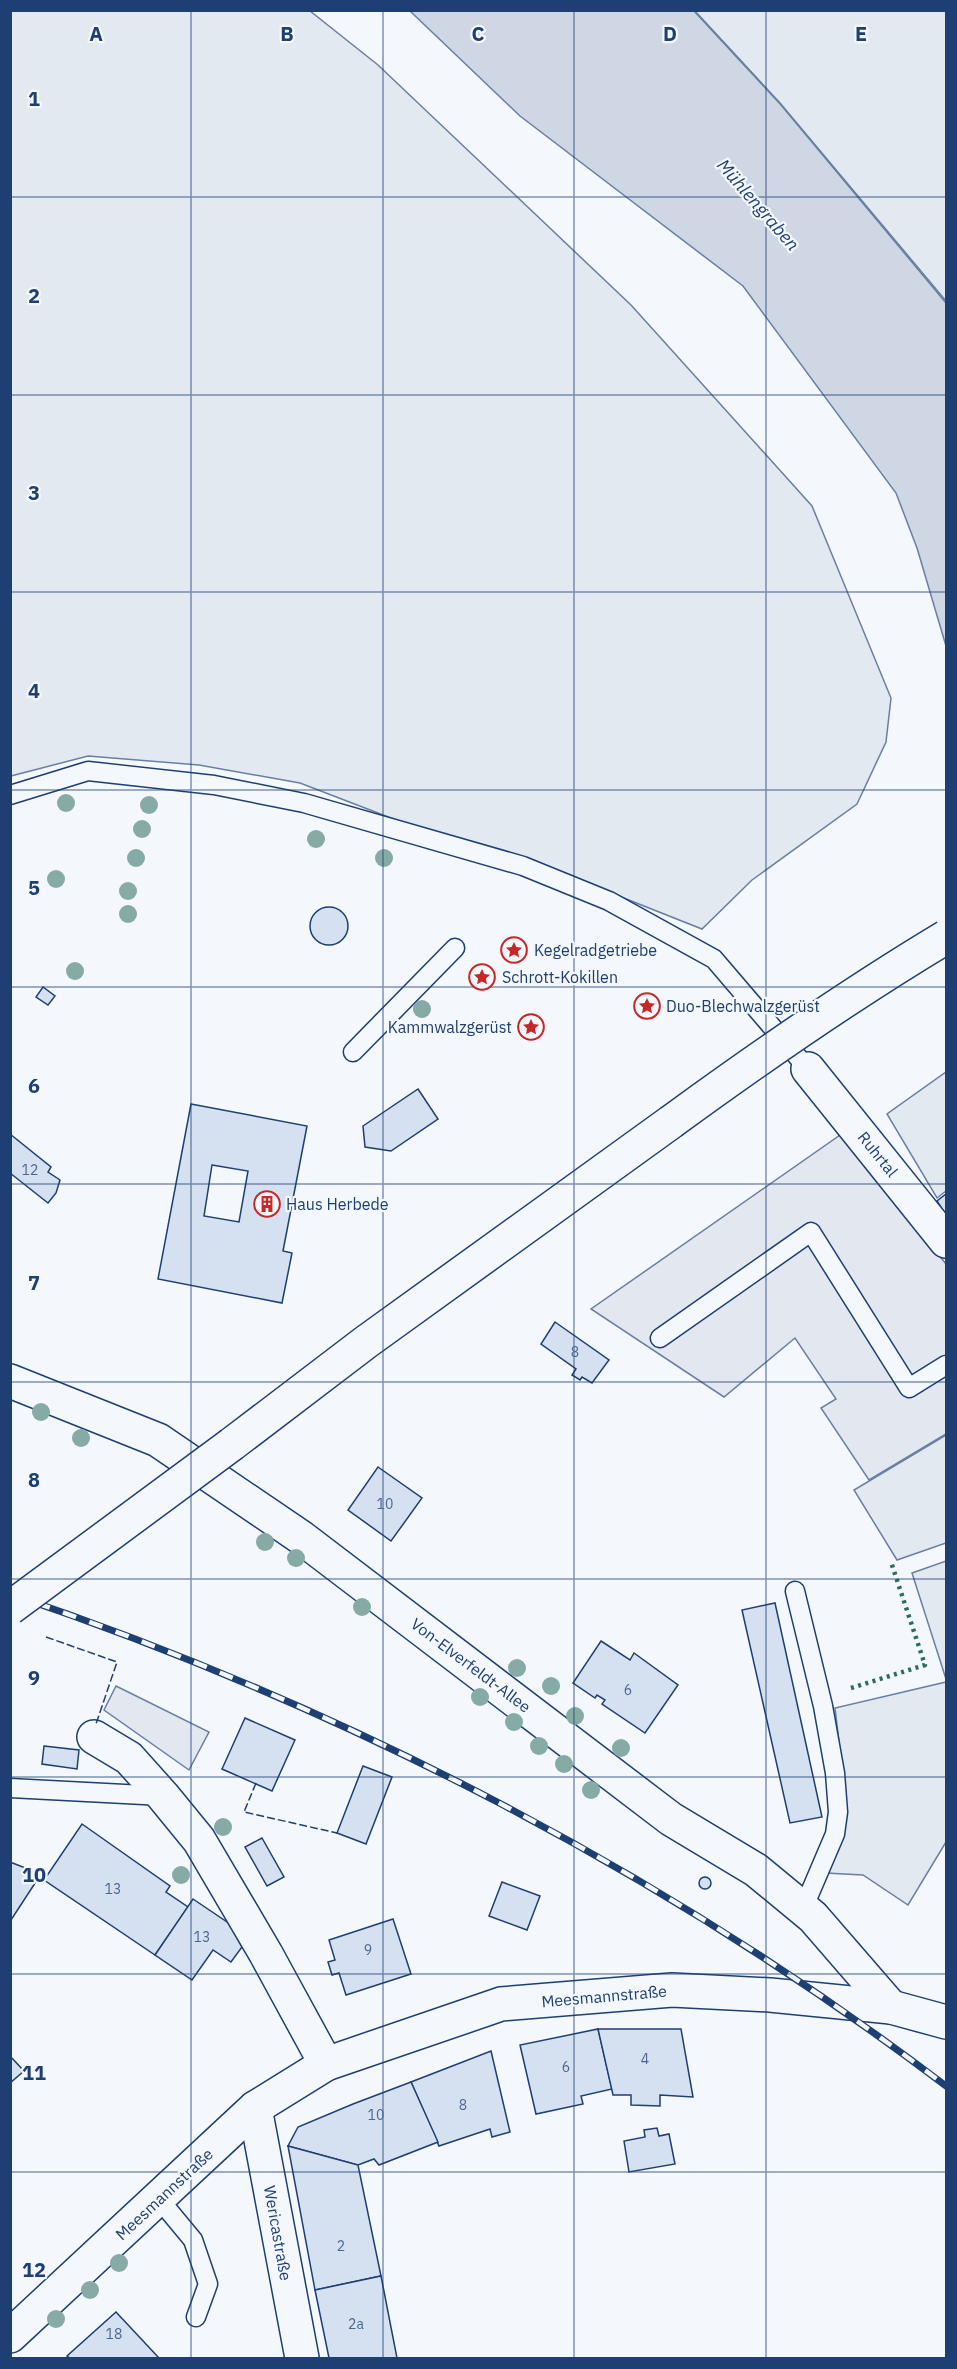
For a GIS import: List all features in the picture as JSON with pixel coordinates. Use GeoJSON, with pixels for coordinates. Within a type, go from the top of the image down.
{"type":"FeatureCollection","features":[{"type":"Feature","properties":{"kind":"street"},"geometry":{"type":"LineString","coordinates":[[10,1608],[366,1342],[733,1077],[867,985],[946,937]]}},
{"type":"Feature","properties":{"kind":"street","name":"Ruhrtal"},"geometry":{"type":"LineString","coordinates":[[808,1069],[946,1241]]}},
{"type":"Feature","properties":{"kind":"street","name":"Von-Elverfeldt-Allee"},"geometry":{"type":"LineString","coordinates":[[10,1381],[158,1440],[302,1538],[671,1819],[756,1870],[813,1917],[891,2007]]}},
{"type":"Feature","properties":{"kind":"street"},"geometry":{"type":"LineString","coordinates":[[94,1737],[129,1758],[164,1796],[199,1840],[266,1954],[326,2064]]}},
{"type":"Feature","properties":{"kind":"street","name":"Meesmannstraße"},"geometry":{"type":"LineString","coordinates":[[10,2336],[255,2108],[326,2064],[501,2004],[672,1990],[770,1995],[891,2007]]}},
{"type":"Feature","properties":{"kind":"street"},"geometry":{"type":"LineString","coordinates":[[891,2007],[946,2022]]}},
{"type":"Feature","properties":{"kind":"street","name":"Wericastraße"},"geometry":{"type":"LineString","coordinates":[[255,2108],[302,2358]]}},
{"type":"Feature","properties":{"kind":"lane"},"geometry":{"type":"LineString","coordinates":[[10,795],[88,771],[214,785],[304,803],[523,866],[609,902],[714,959],[808,1069]]}},
{"type":"Feature","properties":{"kind":"lane"},"geometry":{"type":"LineString","coordinates":[[353,1052],[455,948]]}},
{"type":"Feature","properties":{"kind":"lane"},"geometry":{"type":"LineString","coordinates":[[660,1338],[811,1232],[909,1388],[946,1365]]}},
{"type":"Feature","properties":{"kind":"lane"},"geometry":{"type":"LineString","coordinates":[[795,1591],[823,1706],[835,1773],[838,1812],[835,1834],[803,1909]]}},
{"type":"Feature","properties":{"kind":"lane"},"geometry":{"type":"LineString","coordinates":[[10,1788],[164,1796]]}},
{"type":"Feature","properties":{"kind":"lane"},"geometry":{"type":"LineString","coordinates":[[159,2199],[193,2240],[208,2284],[196,2318]]}},
{"type":"Feature","properties":{"kind":"shaded area"},"geometry":{"type":"Polygon","coordinates":[[[11,11],[310,11],[378,65],[631,305],[812,506],[891,698],[886,742],[857,804],[752,880],[702,929],[528,860],[404,823],[300,783],[199,765],[88,756],[11,776],[11,11]]]}},
{"type":"Feature","properties":{"kind":"shaded area"},"geometry":{"type":"Polygon","coordinates":[[[695,11],[946,11],[946,301],[780,103],[695,11]]]}},
{"type":"Feature","properties":{"kind":"shaded area"},"geometry":{"type":"Polygon","coordinates":[[[946,1072],[946,1191],[937,1198],[887,1114],[946,1072]]]}},
{"type":"Feature","properties":{"kind":"shaded area"},"geometry":{"type":"Polygon","coordinates":[[[843,1133],[946,1264],[946,1434],[869,1480],[821,1408],[836,1399],[795,1338],[724,1397],[591,1309],[843,1133]]]}},
{"type":"Feature","properties":{"kind":"shaded area"},"geometry":{"type":"Polygon","coordinates":[[[946,1435],[946,1543],[897,1560],[854,1490],[946,1435]]]}},
{"type":"Feature","properties":{"kind":"shaded area"},"geometry":{"type":"Polygon","coordinates":[[[946,1561],[946,1679],[912,1573],[946,1561]]]}},
{"type":"Feature","properties":{"kind":"shaded area"},"geometry":{"type":"Polygon","coordinates":[[[946,1682],[946,1842],[908,1905],[863,1875],[826,1873],[847,1809],[835,1708],[946,1682]]]}},
{"type":"Feature","properties":{"kind":"shaded area"},"geometry":{"type":"Polygon","coordinates":[[[116,1686],[209,1732],[189,1770],[104,1710],[116,1686]]]}},
{"type":"Feature","properties":{"kind":"water","name":"Mühlengraben"},"geometry":{"type":"Polygon","coordinates":[[[410,11],[694,11],[781,105],[946,303],[946,646],[917,548],[896,493],[743,286],[520,116],[410,11]]]}},
{"type":"Feature","properties":{"kind":"building"},"geometry":{"type":"Polygon","coordinates":[[[329,907],[343,912],[348,926],[343,940],[329,945],[315,940],[310,926],[315,912],[329,907]]]}},
{"type":"Feature","properties":{"kind":"building"},"geometry":{"type":"Polygon","coordinates":[[[43,987],[55,996],[48,1005],[36,997],[43,987]]]}},
{"type":"Feature","properties":{"kind":"building"},"geometry":{"type":"Polygon","coordinates":[[[418,1089],[438,1119],[391,1151],[365,1147],[363,1126],[418,1089]]]}},
{"type":"Feature","properties":{"kind":"building","name":"Haus Herbede"},"geometry":{"type":"Polygon","coordinates":[[[191,1104],[307,1126],[283,1251],[292,1253],[282,1303],[158,1279],[191,1104]],[[212,1165],[204,1216],[239,1222],[248,1171],[212,1165]]]}},
{"type":"Feature","properties":{"kind":"building"},"geometry":{"type":"Polygon","coordinates":[[[10,1134],[51,1167],[48,1172],[60,1180],[56,1193],[48,1203],[10,1173],[10,1134]]]}},
{"type":"Feature","properties":{"kind":"building"},"geometry":{"type":"Polygon","coordinates":[[[946,1194],[946,1215],[937,1201],[946,1194]]]}},
{"type":"Feature","properties":{"kind":"building"},"geometry":{"type":"Polygon","coordinates":[[[555,1322],[609,1360],[592,1383],[582,1377],[580,1380],[572,1375],[576,1369],[541,1344],[555,1322]]]}},
{"type":"Feature","properties":{"kind":"building"},"geometry":{"type":"Polygon","coordinates":[[[378,1467],[422,1498],[391,1541],[348,1510],[378,1467]]]}},
{"type":"Feature","properties":{"kind":"building"},"geometry":{"type":"Polygon","coordinates":[[[775,1603],[822,1817],[790,1823],[742,1610],[775,1603]]]}},
{"type":"Feature","properties":{"kind":"building"},"geometry":{"type":"Polygon","coordinates":[[[601,1641],[630,1660],[634,1653],[678,1685],[645,1733],[602,1704],[605,1700],[597,1695],[595,1698],[573,1683],[601,1641]]]}},
{"type":"Feature","properties":{"kind":"building"},"geometry":{"type":"Polygon","coordinates":[[[245,1718],[295,1740],[272,1791],[222,1769],[245,1718]]]}},
{"type":"Feature","properties":{"kind":"building"},"geometry":{"type":"Polygon","coordinates":[[[44,1746],[79,1750],[77,1769],[42,1764],[44,1746]]]}},
{"type":"Feature","properties":{"kind":"building"},"geometry":{"type":"Polygon","coordinates":[[[363,1766],[392,1777],[366,1844],[337,1833],[363,1766]]]}},
{"type":"Feature","properties":{"kind":"building"},"geometry":{"type":"Polygon","coordinates":[[[82,1824],[170,1886],[166,1892],[188,1907],[155,1955],[44,1880],[82,1824]]]}},
{"type":"Feature","properties":{"kind":"building"},"geometry":{"type":"Polygon","coordinates":[[[262,1838],[284,1877],[267,1886],[245,1847],[262,1838]]]}},
{"type":"Feature","properties":{"kind":"building"},"geometry":{"type":"Polygon","coordinates":[[[10,1862],[41,1874],[11,1920],[10,1920],[10,1862]]]}},
{"type":"Feature","properties":{"kind":"building"},"geometry":{"type":"Polygon","coordinates":[[[705,1877],[711,1883],[705,1889],[699,1883],[705,1877]]]}},
{"type":"Feature","properties":{"kind":"building"},"geometry":{"type":"Polygon","coordinates":[[[502,1882],[540,1896],[527,1930],[489,1916],[502,1882]]]}},
{"type":"Feature","properties":{"kind":"building"},"geometry":{"type":"Polygon","coordinates":[[[193,1899],[230,1924],[242,1947],[231,1962],[213,1950],[192,1980],[155,1955],[193,1899]]]}},
{"type":"Feature","properties":{"kind":"building"},"geometry":{"type":"Polygon","coordinates":[[[393,1919],[411,1974],[346,1995],[339,1973],[332,1975],[328,1962],[335,1960],[329,1940],[393,1919]]]}},
{"type":"Feature","properties":{"kind":"building"},"geometry":{"type":"Polygon","coordinates":[[[598,2029],[612,2089],[581,2096],[583,2104],[536,2114],[520,2045],[598,2029]]]}},
{"type":"Feature","properties":{"kind":"building"},"geometry":{"type":"Polygon","coordinates":[[[598,2029],[681,2029],[693,2097],[660,2095],[660,2106],[631,2105],[631,2095],[613,2095],[598,2029]]]}},
{"type":"Feature","properties":{"kind":"building"},"geometry":{"type":"Polygon","coordinates":[[[491,2051],[510,2132],[492,2137],[490,2129],[439,2146],[411,2082],[491,2051]]]}},
{"type":"Feature","properties":{"kind":"building"},"geometry":{"type":"Polygon","coordinates":[[[10,2056],[24,2071],[10,2083],[10,2056]]]}},
{"type":"Feature","properties":{"kind":"building"},"geometry":{"type":"Polygon","coordinates":[[[411,2082],[438,2142],[379,2165],[374,2159],[358,2165],[288,2146],[298,2127],[411,2082]]]}},
{"type":"Feature","properties":{"kind":"building"},"geometry":{"type":"Polygon","coordinates":[[[657,2128],[659,2136],[669,2134],[675,2164],[629,2172],[624,2141],[645,2137],[644,2130],[657,2128]]]}},
{"type":"Feature","properties":{"kind":"building"},"geometry":{"type":"Polygon","coordinates":[[[288,2146],[358,2165],[381,2276],[315,2290],[288,2146]]]}},
{"type":"Feature","properties":{"kind":"building"},"geometry":{"type":"Polygon","coordinates":[[[381,2276],[397,2358],[329,2358],[315,2290],[381,2276]]]}},
{"type":"Feature","properties":{"kind":"building"},"geometry":{"type":"Polygon","coordinates":[[[116,2312],[159,2358],[70,2358],[67,2356],[116,2312]]]}},
{"type":"Feature","properties":{"kind":"railway"},"geometry":{"type":"LineString","coordinates":[[10,1594],[135,1639],[258,1689],[379,1743],[498,1802],[615,1867],[728,1935],[839,2008],[946,2086]]}},
{"type":"Feature","properties":{"kind":"hedge"},"geometry":{"type":"LineString","coordinates":[[851,1688],[925,1665],[891,1562]]}},
{"type":"Feature","properties":{"kind":"fence"},"geometry":{"type":"LineString","coordinates":[[46,1637],[117,1662],[96,1724]]}},
{"type":"Feature","properties":{"kind":"fence"},"geometry":{"type":"LineString","coordinates":[[256,1783],[244,1812],[337,1833]]}},
{"type":"Feature","properties":{"kind":"place","name":"Kegelradgetriebe"},"geometry":{"type":"Point","coordinates":[514,950]}},
{"type":"Feature","properties":{"kind":"place","name":"Schrott-Kokillen"},"geometry":{"type":"Point","coordinates":[482,977]}},
{"type":"Feature","properties":{"kind":"place","name":"Duo-Blechwalzgerüst"},"geometry":{"type":"Point","coordinates":[647,1006]}},
{"type":"Feature","properties":{"kind":"place","name":"Kammwalzgerüst"},"geometry":{"type":"Point","coordinates":[531,1027]}},
{"type":"Feature","properties":{"kind":"place","name":"Haus Herbede"},"geometry":{"type":"Point","coordinates":[267,1204]}}]}
